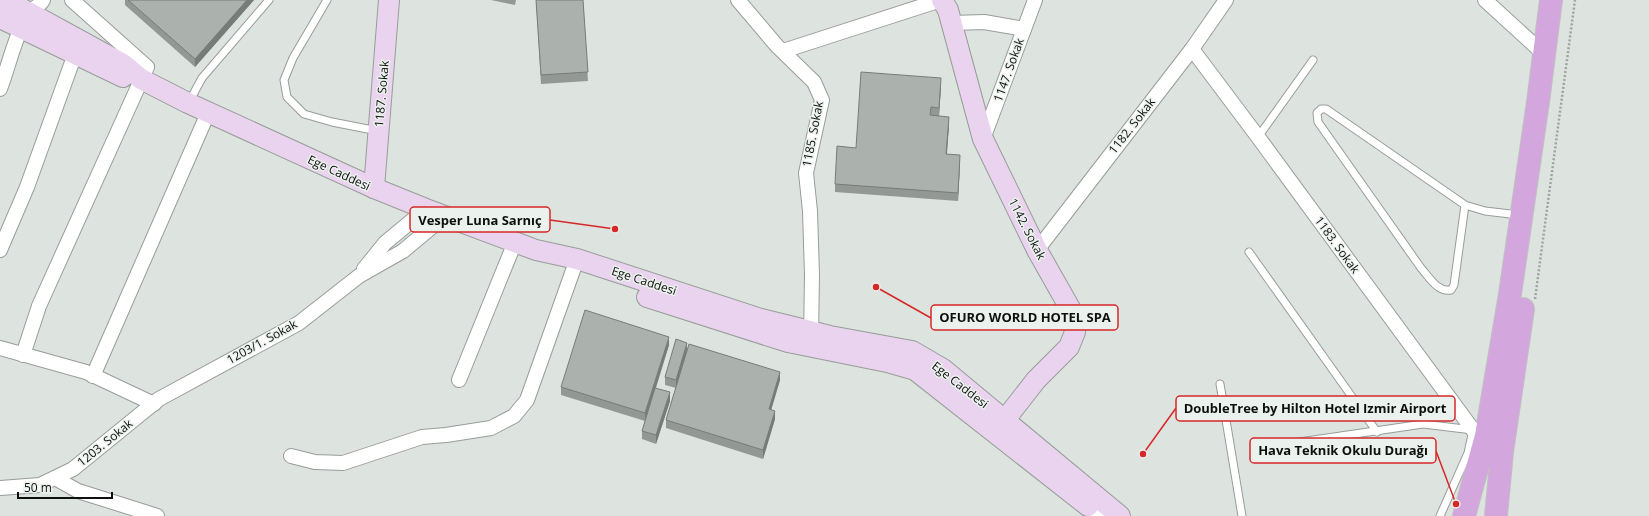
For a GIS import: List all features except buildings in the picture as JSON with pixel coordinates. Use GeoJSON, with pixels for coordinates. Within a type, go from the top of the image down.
{"type":"FeatureCollection","features":[{"type":"Feature","properties":{"kind":"main road"},"geometry":{"type":"LineString","coordinates":[[1464,516],[1479,433],[1510,294],[1551,0]]}},
{"type":"Feature","properties":{"kind":"main road"},"geometry":{"type":"LineString","coordinates":[[1496,516],[1504,437],[1531,252],[1555,48],[1563,0]]}},
{"type":"Feature","properties":{"kind":"street"},"geometry":{"type":"LineString","coordinates":[[6,0],[123,64],[141,79]]}},
{"type":"Feature","properties":{"kind":"street"},"geometry":{"type":"LineString","coordinates":[[23,355],[39,306],[146,67],[72,0]]}},
{"type":"Feature","properties":{"kind":"street","name":"1187. Sokak"},"geometry":{"type":"LineString","coordinates":[[374,188],[389,0]]}},
{"type":"Feature","properties":{"kind":"street","name":"1185. Sokak"},"geometry":{"type":"LineString","coordinates":[[738,0],[783,52],[814,82],[822,100],[806,173],[810,211],[812,268],[811,339]]}},
{"type":"Feature","properties":{"kind":"street"},"geometry":{"type":"LineString","coordinates":[[783,52],[941,0]]}},
{"type":"Feature","properties":{"kind":"street","name":"1142. Sokak"},"geometry":{"type":"LineString","coordinates":[[941,0],[948,10],[952,23],[983,139],[1037,250],[1071,310],[1075,332],[1069,347],[1036,380],[1000,427]]}},
{"type":"Feature","properties":{"kind":"street","name":"1147. Sokak"},"geometry":{"type":"LineString","coordinates":[[983,139],[1035,0]]}},
{"type":"Feature","properties":{"kind":"street","name":"1182. Sokak"},"geometry":{"type":"LineString","coordinates":[[1037,250],[1192,49],[1226,0]]}},
{"type":"Feature","properties":{"kind":"street"},"geometry":{"type":"LineString","coordinates":[[1486,0],[1544,54]]}},
{"type":"Feature","properties":{"kind":"street"},"geometry":{"type":"LineString","coordinates":[[0,18],[31,13]]}},
{"type":"Feature","properties":{"kind":"street"},"geometry":{"type":"LineString","coordinates":[[31,13],[75,54],[121,77],[141,79]]}},
{"type":"Feature","properties":{"kind":"street"},"geometry":{"type":"LineString","coordinates":[[0,89],[4,66],[31,13]]}},
{"type":"Feature","properties":{"kind":"street"},"geometry":{"type":"LineString","coordinates":[[952,23],[984,22],[1024,29]]}},
{"type":"Feature","properties":{"kind":"street","name":"1183. Sokak"},"geometry":{"type":"LineString","coordinates":[[1192,49],[1479,433]]}},
{"type":"Feature","properties":{"kind":"street"},"geometry":{"type":"LineString","coordinates":[[0,250],[27,187],[75,54]]}},
{"type":"Feature","properties":{"kind":"street","name":"Ege Caddesi"},"geometry":{"type":"LineString","coordinates":[[141,79],[208,113],[374,188],[575,266],[761,319],[811,339],[915,370],[1000,427]]}},
{"type":"Feature","properties":{"kind":"street"},"geometry":{"type":"LineString","coordinates":[[93,376],[208,113]]}},
{"type":"Feature","properties":{"kind":"street","name":"1203/1. Sokak"},"geometry":{"type":"LineString","coordinates":[[359,276],[385,243],[426,209]]}},
{"type":"Feature","properties":{"kind":"street","name":"1203/1. Sokak"},"geometry":{"type":"LineString","coordinates":[[157,401],[298,323],[359,276],[403,251],[446,216]]}},
{"type":"Feature","properties":{"kind":"street"},"geometry":{"type":"LineString","coordinates":[[459,380],[515,242]]}},
{"type":"Feature","properties":{"kind":"street"},"geometry":{"type":"LineString","coordinates":[[292,456],[314,462],[344,463],[422,437],[491,428],[514,416],[527,400],[575,266]]}},
{"type":"Feature","properties":{"kind":"street"},"geometry":{"type":"LineString","coordinates":[[0,348],[93,376],[157,401]]}},
{"type":"Feature","properties":{"kind":"street","name":"1203. Sokak"},"geometry":{"type":"LineString","coordinates":[[0,488],[40,485],[73,470],[157,401]]}},
{"type":"Feature","properties":{"kind":"street"},"geometry":{"type":"LineString","coordinates":[[1000,427],[1098,516]]}},
{"type":"Feature","properties":{"kind":"street"},"geometry":{"type":"LineString","coordinates":[[1000,427],[1120,516]]}},
{"type":"Feature","properties":{"kind":"street"},"geometry":{"type":"LineString","coordinates":[[55,478],[78,491],[158,516]]}},
{"type":"Feature","properties":{"kind":"lane"},"geometry":{"type":"LineString","coordinates":[[188,103],[202,78],[269,0]]}},
{"type":"Feature","properties":{"kind":"lane"},"geometry":{"type":"LineString","coordinates":[[327,0],[293,58],[284,80],[287,97],[304,114],[332,122],[378,131]]}},
{"type":"Feature","properties":{"kind":"lane"},"geometry":{"type":"LineString","coordinates":[[1258,137],[1313,60]]}},
{"type":"Feature","properties":{"kind":"lane"},"geometry":{"type":"LineString","coordinates":[[1465,205],[1454,285],[1451,290],[1445,291],[1440,289],[1421,268],[1318,122],[1316,113],[1321,109],[1326,109],[1465,205],[1485,211],[1522,215]]}},
{"type":"Feature","properties":{"kind":"lane"},"geometry":{"type":"LineString","coordinates":[[1249,252],[1377,432]]}},
{"type":"Feature","properties":{"kind":"lane"},"geometry":{"type":"LineString","coordinates":[[1220,384],[1242,516]]}},
{"type":"Feature","properties":{"kind":"lane"},"geometry":{"type":"LineString","coordinates":[[1279,445],[1377,432],[1423,424],[1479,433],[1468,453],[1440,516]]}},
{"type":"Feature","properties":{"kind":"path"},"geometry":{"type":"LineString","coordinates":[[1535,304],[1575,0]]}},
{"type":"Feature","properties":{"kind":"place","name":"Vesper Luna Sarnıç"},"geometry":{"type":"Point","coordinates":[615,229]}},
{"type":"Feature","properties":{"kind":"place","name":"OFURO WORLD HOTEL SPA"},"geometry":{"type":"Point","coordinates":[876,287]}},
{"type":"Feature","properties":{"kind":"place","name":"DoubleTree by Hilton Hotel Izmir Airport"},"geometry":{"type":"Point","coordinates":[1143,454]}},
{"type":"Feature","properties":{"kind":"place","name":"Hava Teknik Okulu Durağı"},"geometry":{"type":"Point","coordinates":[1456,504]}}]}
